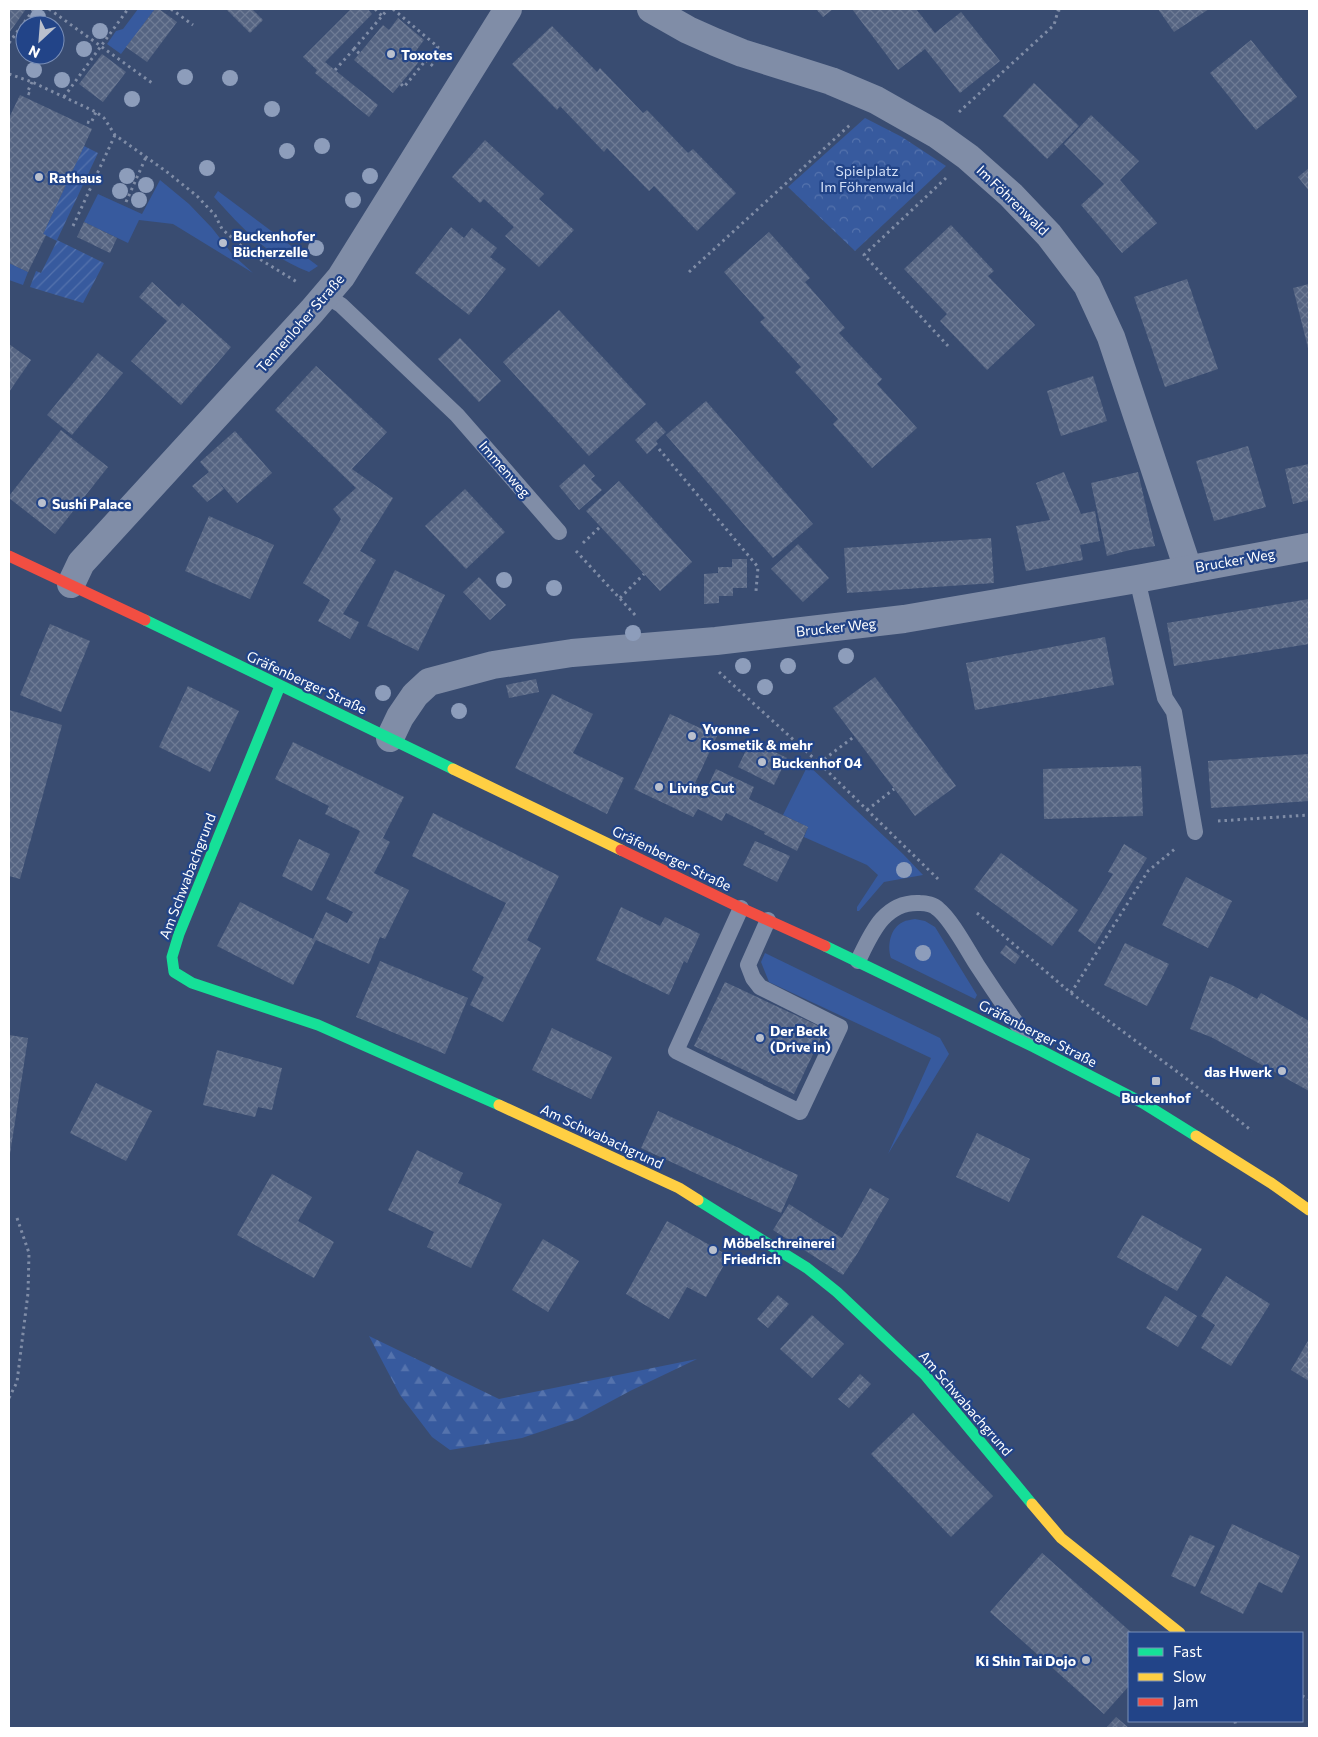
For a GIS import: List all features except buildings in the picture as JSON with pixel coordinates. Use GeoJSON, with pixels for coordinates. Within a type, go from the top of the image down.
{"type":"FeatureCollection","features":[{"type":"Feature","properties":{"kind":"street","name":"Tennenloher Straße"},"geometry":{"type":"LineString","coordinates":[[71,584],[81,563],[326,296],[344,272],[508,9]]}},
{"type":"Feature","properties":{"kind":"street","name":"Im Föhrenwald"},"geometry":{"type":"LineString","coordinates":[[651,9],[688,30],[742,53],[831,81],[876,100],[936,134],[968,157],[1011,195],[1050,235],[1087,285],[1111,337],[1188,569]]}},
{"type":"Feature","properties":{"kind":"street","name":"Brucker Weg"},"geometry":{"type":"LineString","coordinates":[[390,738],[414,694],[429,682],[492,665],[572,653],[680,644],[904,619],[1138,579],[1309,547]]}},
{"type":"Feature","properties":{"kind":"street","name":"Gräfenberger Straße"},"geometry":{"type":"LineString","coordinates":[[9,556],[71,584],[741,908],[858,961],[1034,1047],[1143,1104],[1271,1183],[1309,1210]]}},
{"type":"Feature","properties":{"kind":"street","name":"Am Schwabachgrund"},"geometry":{"type":"LineString","coordinates":[[280,686],[179,934],[172,957],[174,972],[192,983],[318,1025],[679,1188],[807,1268],[837,1292],[925,1376],[1061,1538],[1179,1632]]}},
{"type":"Feature","properties":{"kind":"lane","name":"Immenweg"},"geometry":{"type":"LineString","coordinates":[[326,296],[341,305],[457,415],[559,532]]}},
{"type":"Feature","properties":{"kind":"lane"},"geometry":{"type":"LineString","coordinates":[[1138,579],[1165,698],[1174,712],[1195,832]]}},
{"type":"Feature","properties":{"kind":"lane"},"geometry":{"type":"LineString","coordinates":[[858,961],[873,931],[882,919],[896,907],[910,902],[924,903],[938,908],[948,920],[998,998],[1034,1047]]}},
{"type":"Feature","properties":{"kind":"lane"},"geometry":{"type":"LineString","coordinates":[[741,908],[676,1051],[800,1112],[840,1027],[760,987],[753,978],[748,965],[768,920]]}},
{"type":"Feature","properties":{"kind":"path"},"geometry":{"type":"LineString","coordinates":[[9,43],[34,9]]}},
{"type":"Feature","properties":{"kind":"path"},"geometry":{"type":"LineString","coordinates":[[49,9],[152,83]]}},
{"type":"Feature","properties":{"kind":"path"},"geometry":{"type":"LineString","coordinates":[[64,98],[128,9]]}},
{"type":"Feature","properties":{"kind":"path"},"geometry":{"type":"LineString","coordinates":[[171,9],[193,25]]}},
{"type":"Feature","properties":{"kind":"path"},"geometry":{"type":"LineString","coordinates":[[374,9],[382,16]]}},
{"type":"Feature","properties":{"kind":"path"},"geometry":{"type":"LineString","coordinates":[[335,70],[388,9]]}},
{"type":"Feature","properties":{"kind":"path"},"geometry":{"type":"LineString","coordinates":[[392,9],[438,47],[404,87],[401,84]]}},
{"type":"Feature","properties":{"kind":"path"},"geometry":{"type":"LineString","coordinates":[[936,134],[1054,25],[1058,12],[1061,9]]}},
{"type":"Feature","properties":{"kind":"path"},"geometry":{"type":"LineString","coordinates":[[354,49],[360,54]]}},
{"type":"Feature","properties":{"kind":"path"},"geometry":{"type":"LineString","coordinates":[[426,60],[438,70]]}},
{"type":"Feature","properties":{"kind":"path"},"geometry":{"type":"LineString","coordinates":[[9,74],[32,82],[96,112],[104,118],[115,135],[196,196],[215,215],[222,229],[248,252],[308,288],[326,296]]}},
{"type":"Feature","properties":{"kind":"path"},"geometry":{"type":"LineString","coordinates":[[30,94],[27,93],[32,82]]}},
{"type":"Feature","properties":{"kind":"path"},"geometry":{"type":"LineString","coordinates":[[689,272],[876,100]]}},
{"type":"Feature","properties":{"kind":"path"},"geometry":{"type":"LineString","coordinates":[[87,122],[91,123],[96,112]]}},
{"type":"Feature","properties":{"kind":"path"},"geometry":{"type":"LineString","coordinates":[[73,226],[115,135]]}},
{"type":"Feature","properties":{"kind":"path"},"geometry":{"type":"LineString","coordinates":[[126,202],[146,157]]}},
{"type":"Feature","properties":{"kind":"path"},"geometry":{"type":"LineString","coordinates":[[948,346],[864,255],[968,157]]}},
{"type":"Feature","properties":{"kind":"path"},"geometry":{"type":"LineString","coordinates":[[659,449],[758,567],[756,591]]}},
{"type":"Feature","properties":{"kind":"path"},"geometry":{"type":"LineString","coordinates":[[601,526],[575,550],[640,620]]}},
{"type":"Feature","properties":{"kind":"path"},"geometry":{"type":"LineString","coordinates":[[620,598],[644,574]]}},
{"type":"Feature","properties":{"kind":"path"},"geometry":{"type":"LineString","coordinates":[[680,644],[704,658],[820,764],[942,882]]}},
{"type":"Feature","properties":{"kind":"path"},"geometry":{"type":"LineString","coordinates":[[820,764],[855,736]]}},
{"type":"Feature","properties":{"kind":"path"},"geometry":{"type":"LineString","coordinates":[[867,810],[894,790]]}},
{"type":"Feature","properties":{"kind":"path"},"geometry":{"type":"LineString","coordinates":[[1071,993],[1148,871],[1206,822],[1309,815]]}},
{"type":"Feature","properties":{"kind":"path"},"geometry":{"type":"LineString","coordinates":[[970,907],[1071,993],[1183,1076],[1254,1134]]}},
{"type":"Feature","properties":{"kind":"path"},"geometry":{"type":"LineString","coordinates":[[9,1398],[18,1382],[28,1293],[29,1254],[17,1218]]}},
{"type":"Feature","properties":{"kind":"green space"},"geometry":{"type":"Polygon","coordinates":[[[138,9],[155,9],[121,54],[107,44],[116,31],[123,29],[138,9]]]}},
{"type":"Feature","properties":{"kind":"green space","name":"Spielplatz Im Föhrenwald"},"geometry":{"type":"Polygon","coordinates":[[[865,118],[902,137],[946,166],[855,251],[788,187],[865,118]]]}},
{"type":"Feature","properties":{"kind":"green space"},"geometry":{"type":"Polygon","coordinates":[[[84,146],[98,153],[57,240],[104,263],[83,303],[30,287],[36,271],[41,273],[57,241],[43,234],[84,146]]]}},
{"type":"Feature","properties":{"kind":"green space"},"geometry":{"type":"Polygon","coordinates":[[[160,180],[189,204],[212,228],[233,255],[253,273],[173,224],[139,220],[128,243],[84,222],[98,194],[142,214],[160,180]]]}},
{"type":"Feature","properties":{"kind":"green space"},"geometry":{"type":"Polygon","coordinates":[[[218,191],[318,266],[309,272],[268,250],[246,231],[214,197],[218,191]]]}},
{"type":"Feature","properties":{"kind":"green space"},"geometry":{"type":"Polygon","coordinates":[[[9,263],[28,272],[23,285],[9,280],[9,263]]]}},
{"type":"Feature","properties":{"kind":"green space"},"geometry":{"type":"Polygon","coordinates":[[[808,765],[923,875],[884,882],[857,911],[857,907],[878,875],[867,865],[804,837],[808,827],[783,815],[808,765]]]}},
{"type":"Feature","properties":{"kind":"green space"},"geometry":{"type":"Polygon","coordinates":[[[915,919],[925,921],[935,927],[977,995],[975,999],[891,958],[889,948],[895,928],[904,921],[915,919]]]}},
{"type":"Feature","properties":{"kind":"green space"},"geometry":{"type":"Polygon","coordinates":[[[765,953],[940,1038],[949,1054],[888,1154],[931,1058],[769,982],[761,962],[765,953]]]}},
{"type":"Feature","properties":{"kind":"green space"},"geometry":{"type":"Polygon","coordinates":[[[369,1336],[499,1399],[697,1359],[630,1391],[578,1419],[522,1438],[450,1450],[432,1437],[400,1395],[369,1336]]]}},
{"type":"Feature","properties":{"kind":"traffic: fast"},"geometry":{"type":"LineString","coordinates":[[145,620],[453,769]]}},
{"type":"Feature","properties":{"kind":"traffic: fast"},"geometry":{"type":"LineString","coordinates":[[280,686],[179,934],[172,957],[174,972],[192,983],[318,1025],[499,1105]]}},
{"type":"Feature","properties":{"kind":"traffic: fast"},"geometry":{"type":"LineString","coordinates":[[825,946],[1034,1047],[1143,1103],[1196,1136]]}},
{"type":"Feature","properties":{"kind":"traffic: fast"},"geometry":{"type":"LineString","coordinates":[[698,1200],[807,1268],[837,1292],[925,1375],[1032,1504]]}},
{"type":"Feature","properties":{"kind":"traffic: slow"},"geometry":{"type":"LineString","coordinates":[[453,769],[621,850]]}},
{"type":"Feature","properties":{"kind":"traffic: slow"},"geometry":{"type":"LineString","coordinates":[[499,1105],[679,1188],[698,1200]]}},
{"type":"Feature","properties":{"kind":"traffic: slow"},"geometry":{"type":"LineString","coordinates":[[1196,1136],[1271,1183],[1309,1210]]}},
{"type":"Feature","properties":{"kind":"traffic: slow"},"geometry":{"type":"LineString","coordinates":[[1032,1504],[1061,1538],[1179,1632]]}},
{"type":"Feature","properties":{"kind":"traffic: jam"},"geometry":{"type":"LineString","coordinates":[[9,556],[145,620]]}},
{"type":"Feature","properties":{"kind":"traffic: jam"},"geometry":{"type":"LineString","coordinates":[[621,850],[825,946]]}},
{"type":"Feature","properties":{"kind":"place","name":"Toxotes"},"geometry":{"type":"Point","coordinates":[391,54]}},
{"type":"Feature","properties":{"kind":"place","name":"Rathaus"},"geometry":{"type":"Point","coordinates":[39,177]}},
{"type":"Feature","properties":{"kind":"place","name":"Buckenhofer Bücherzelle"},"geometry":{"type":"Point","coordinates":[223,243]}},
{"type":"Feature","properties":{"kind":"place","name":"Sushi Palace"},"geometry":{"type":"Point","coordinates":[42,503]}},
{"type":"Feature","properties":{"kind":"place","name":"Yvonne - Kosmetik & mehr"},"geometry":{"type":"Point","coordinates":[692,736]}},
{"type":"Feature","properties":{"kind":"place","name":"Buckenhof 04"},"geometry":{"type":"Point","coordinates":[762,762]}},
{"type":"Feature","properties":{"kind":"place","name":"Living Cut"},"geometry":{"type":"Point","coordinates":[659,787]}},
{"type":"Feature","properties":{"kind":"place","name":"Der Beck (Drive in)"},"geometry":{"type":"Point","coordinates":[760,1038]}},
{"type":"Feature","properties":{"kind":"place","name":"das Hwerk"},"geometry":{"type":"Point","coordinates":[1282,1071]}},
{"type":"Feature","properties":{"kind":"place","name":"Buckenhof"},"geometry":{"type":"Point","coordinates":[1156,1081]}},
{"type":"Feature","properties":{"kind":"place","name":"Möbelschreinerei Friedrich"},"geometry":{"type":"Point","coordinates":[713,1250]}},
{"type":"Feature","properties":{"kind":"place","name":"Ki Shin Tai Dojo"},"geometry":{"type":"Point","coordinates":[1086,1660]}}]}
